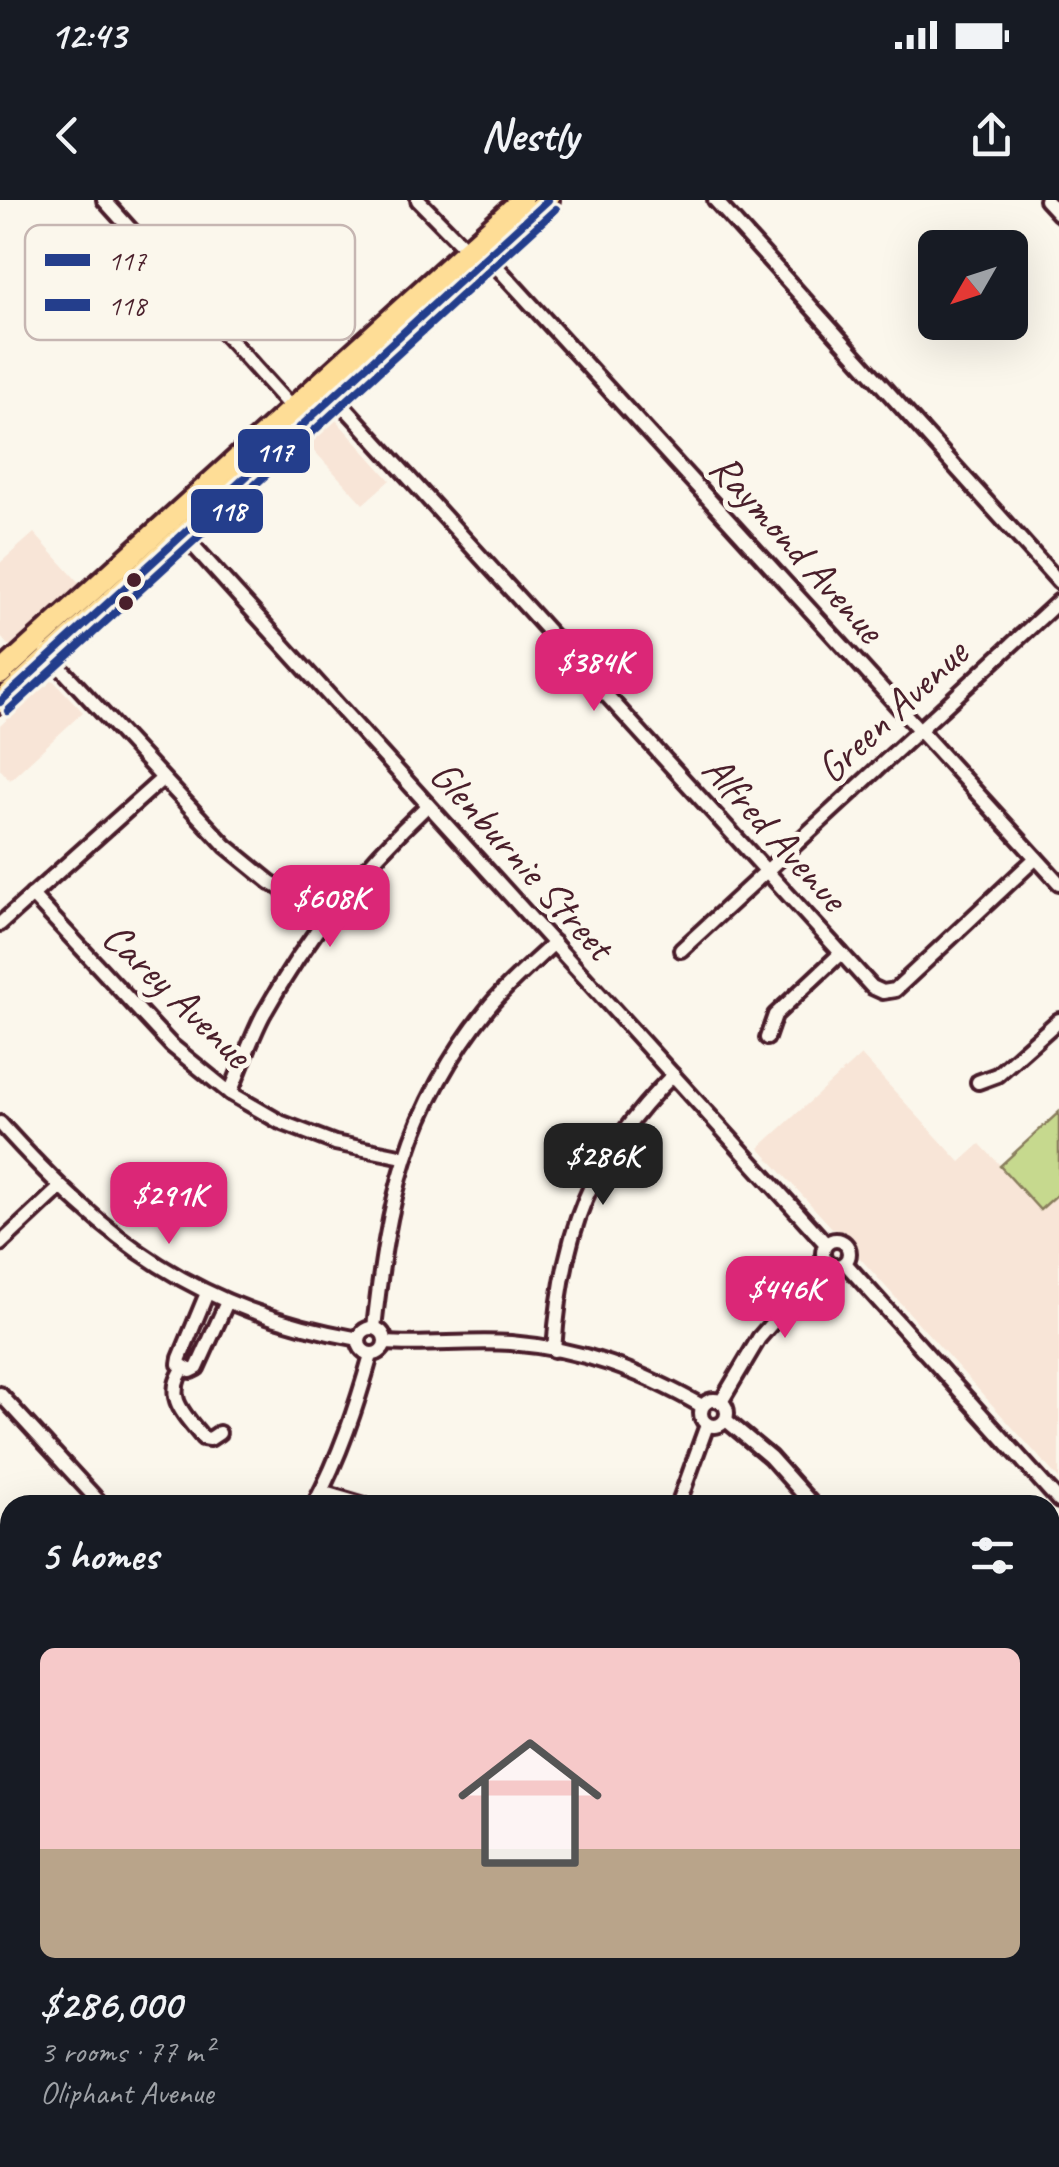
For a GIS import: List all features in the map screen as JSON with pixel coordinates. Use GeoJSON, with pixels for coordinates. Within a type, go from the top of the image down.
{"type":"FeatureCollection","features":[{"type":"Feature","properties":{"kind":"main road"},"geometry":{"type":"LineString","coordinates":[[477,254],[522,200]]}},
{"type":"Feature","properties":{"kind":"main road"},"geometry":{"type":"LineString","coordinates":[[0,702],[8,669],[43,649],[477,254],[548,200]]}},
{"type":"Feature","properties":{"kind":"street"},"geometry":{"type":"LineString","coordinates":[[104,200],[127,225]]}},
{"type":"Feature","properties":{"kind":"street","name":"Raymond Avenue"},"geometry":{"type":"LineString","coordinates":[[418,200],[477,254],[1059,883]]}},
{"type":"Feature","properties":{"kind":"street"},"geometry":{"type":"LineString","coordinates":[[716,200],[1059,583],[1059,602]]}},
{"type":"Feature","properties":{"kind":"street"},"geometry":{"type":"LineString","coordinates":[[1046,200],[1059,214]]}},
{"type":"Feature","properties":{"kind":"street"},"geometry":{"type":"LineString","coordinates":[[230,340],[300,417]]}},
{"type":"Feature","properties":{"kind":"street","name":"Alfred Avenue"},"geometry":{"type":"LineString","coordinates":[[328,390],[872,987],[883,992],[895,990],[1036,858]]}},
{"type":"Feature","properties":{"kind":"street","name":"Glenburnie Street"},"geometry":{"type":"LineString","coordinates":[[176,527],[826,1244]]}},
{"type":"Feature","properties":{"kind":"street","name":"Green Avenue"},"geometry":{"type":"LineString","coordinates":[[682,950],[1059,602]]}},
{"type":"Feature","properties":{"kind":"street"},"geometry":{"type":"LineString","coordinates":[[43,649],[226,846],[270,882],[326,916]]}},
{"type":"Feature","properties":{"kind":"street"},"geometry":{"type":"LineString","coordinates":[[0,924],[162,778]]}},
{"type":"Feature","properties":{"kind":"street"},"geometry":{"type":"LineString","coordinates":[[230,1094],[262,1018],[326,916],[385,845],[428,805]]}},
{"type":"Feature","properties":{"kind":"street","name":"Carey Avenue"},"geometry":{"type":"LineString","coordinates":[[32,895],[171,1045],[230,1094],[280,1122],[334,1143],[404,1158]]}},
{"type":"Feature","properties":{"kind":"street"},"geometry":{"type":"LineString","coordinates":[[374,1328],[384,1242],[404,1158],[432,1086],[489,1006],[554,943]]}},
{"type":"Feature","properties":{"kind":"street"},"geometry":{"type":"LineString","coordinates":[[768,1038],[774,1015],[840,953]]}},
{"type":"Feature","properties":{"kind":"street"},"geometry":{"type":"LineString","coordinates":[[978,1082],[997,1075],[1059,1020]]}},
{"type":"Feature","properties":{"kind":"street"},"geometry":{"type":"LineString","coordinates":[[554,1350],[566,1255],[579,1209],[610,1148],[644,1104],[673,1076]]}},
{"type":"Feature","properties":{"kind":"street"},"geometry":{"type":"LineString","coordinates":[[0,1123],[60,1188],[125,1244],[226,1302],[291,1325],[359,1339]]}},
{"type":"Feature","properties":{"kind":"street"},"geometry":{"type":"LineString","coordinates":[[0,1244],[60,1188]]}},
{"type":"Feature","properties":{"kind":"street"},"geometry":{"type":"LineString","coordinates":[[838,1240],[846,1244],[849,1252],[845,1264],[832,1266],[825,1262],[822,1250],[826,1244],[838,1240]]}},
{"type":"Feature","properties":{"kind":"street"},"geometry":{"type":"LineString","coordinates":[[721,1402],[760,1338],[825,1262]]}},
{"type":"Feature","properties":{"kind":"street"},"geometry":{"type":"LineString","coordinates":[[845,1264],[1054,1495]]}},
{"type":"Feature","properties":{"kind":"street"},"geometry":{"type":"LineString","coordinates":[[207,1293],[180,1358],[183,1369],[198,1368],[226,1302]]}},
{"type":"Feature","properties":{"kind":"street"},"geometry":{"type":"LineString","coordinates":[[374,1328],[362,1332],[361,1350],[371,1355],[381,1352],[386,1342]]}},
{"type":"Feature","properties":{"kind":"street"},"geometry":{"type":"LineString","coordinates":[[374,1328],[386,1342]]}},
{"type":"Feature","properties":{"kind":"street"},"geometry":{"type":"LineString","coordinates":[[386,1342],[510,1343],[554,1350],[617,1363],[702,1406]]}},
{"type":"Feature","properties":{"kind":"street"},"geometry":{"type":"LineString","coordinates":[[320,1495],[355,1413],[371,1355]]}},
{"type":"Feature","properties":{"kind":"street"},"geometry":{"type":"LineString","coordinates":[[183,1369],[174,1383],[180,1406],[203,1438],[210,1439],[219,1433]]}},
{"type":"Feature","properties":{"kind":"street"},"geometry":{"type":"LineString","coordinates":[[1,1398],[93,1495]]}},
{"type":"Feature","properties":{"kind":"street"},"geometry":{"type":"LineString","coordinates":[[708,1401],[721,1402],[727,1409],[726,1420],[719,1426],[708,1425],[701,1418],[702,1406],[708,1401]]}},
{"type":"Feature","properties":{"kind":"street"},"geometry":{"type":"LineString","coordinates":[[726,1420],[770,1457],[805,1495]]}},
{"type":"Feature","properties":{"kind":"street"},"geometry":{"type":"LineString","coordinates":[[682,1495],[708,1425]]}},
{"type":"Feature","properties":{"kind":"shaded area"},"geometry":{"type":"Polygon","coordinates":[[[336,420],[390,480],[363,504],[307,443],[329,421],[336,420]]]}},
{"type":"Feature","properties":{"kind":"shaded area"},"geometry":{"type":"Polygon","coordinates":[[[34,533],[82,586],[16,646],[8,645],[0,636],[0,563],[34,533]]]}},
{"type":"Feature","properties":{"kind":"shaded area"},"geometry":{"type":"Polygon","coordinates":[[[51,678],[83,712],[10,780],[0,769],[0,726],[51,678]]]}},
{"type":"Feature","properties":{"kind":"shaded area"},"geometry":{"type":"Polygon","coordinates":[[[861,1055],[960,1162],[980,1144],[1000,1165],[1059,1112],[1059,1479],[859,1257],[854,1241],[845,1232],[833,1229],[759,1148],[861,1055]]]}},
{"type":"Feature","properties":{"kind":"green space"},"geometry":{"type":"Polygon","coordinates":[[[1059,1112],[1059,1193],[1040,1210],[1000,1166],[1059,1112]]]}},
{"type":"Feature","properties":{"kind":"transit line","name":"117"},"geometry":{"type":"LineString","coordinates":[[0,702],[548,200]]}},
{"type":"Feature","properties":{"kind":"transit line","name":"118"},"geometry":{"type":"LineString","coordinates":[[8,711],[556,209]]}}]}
